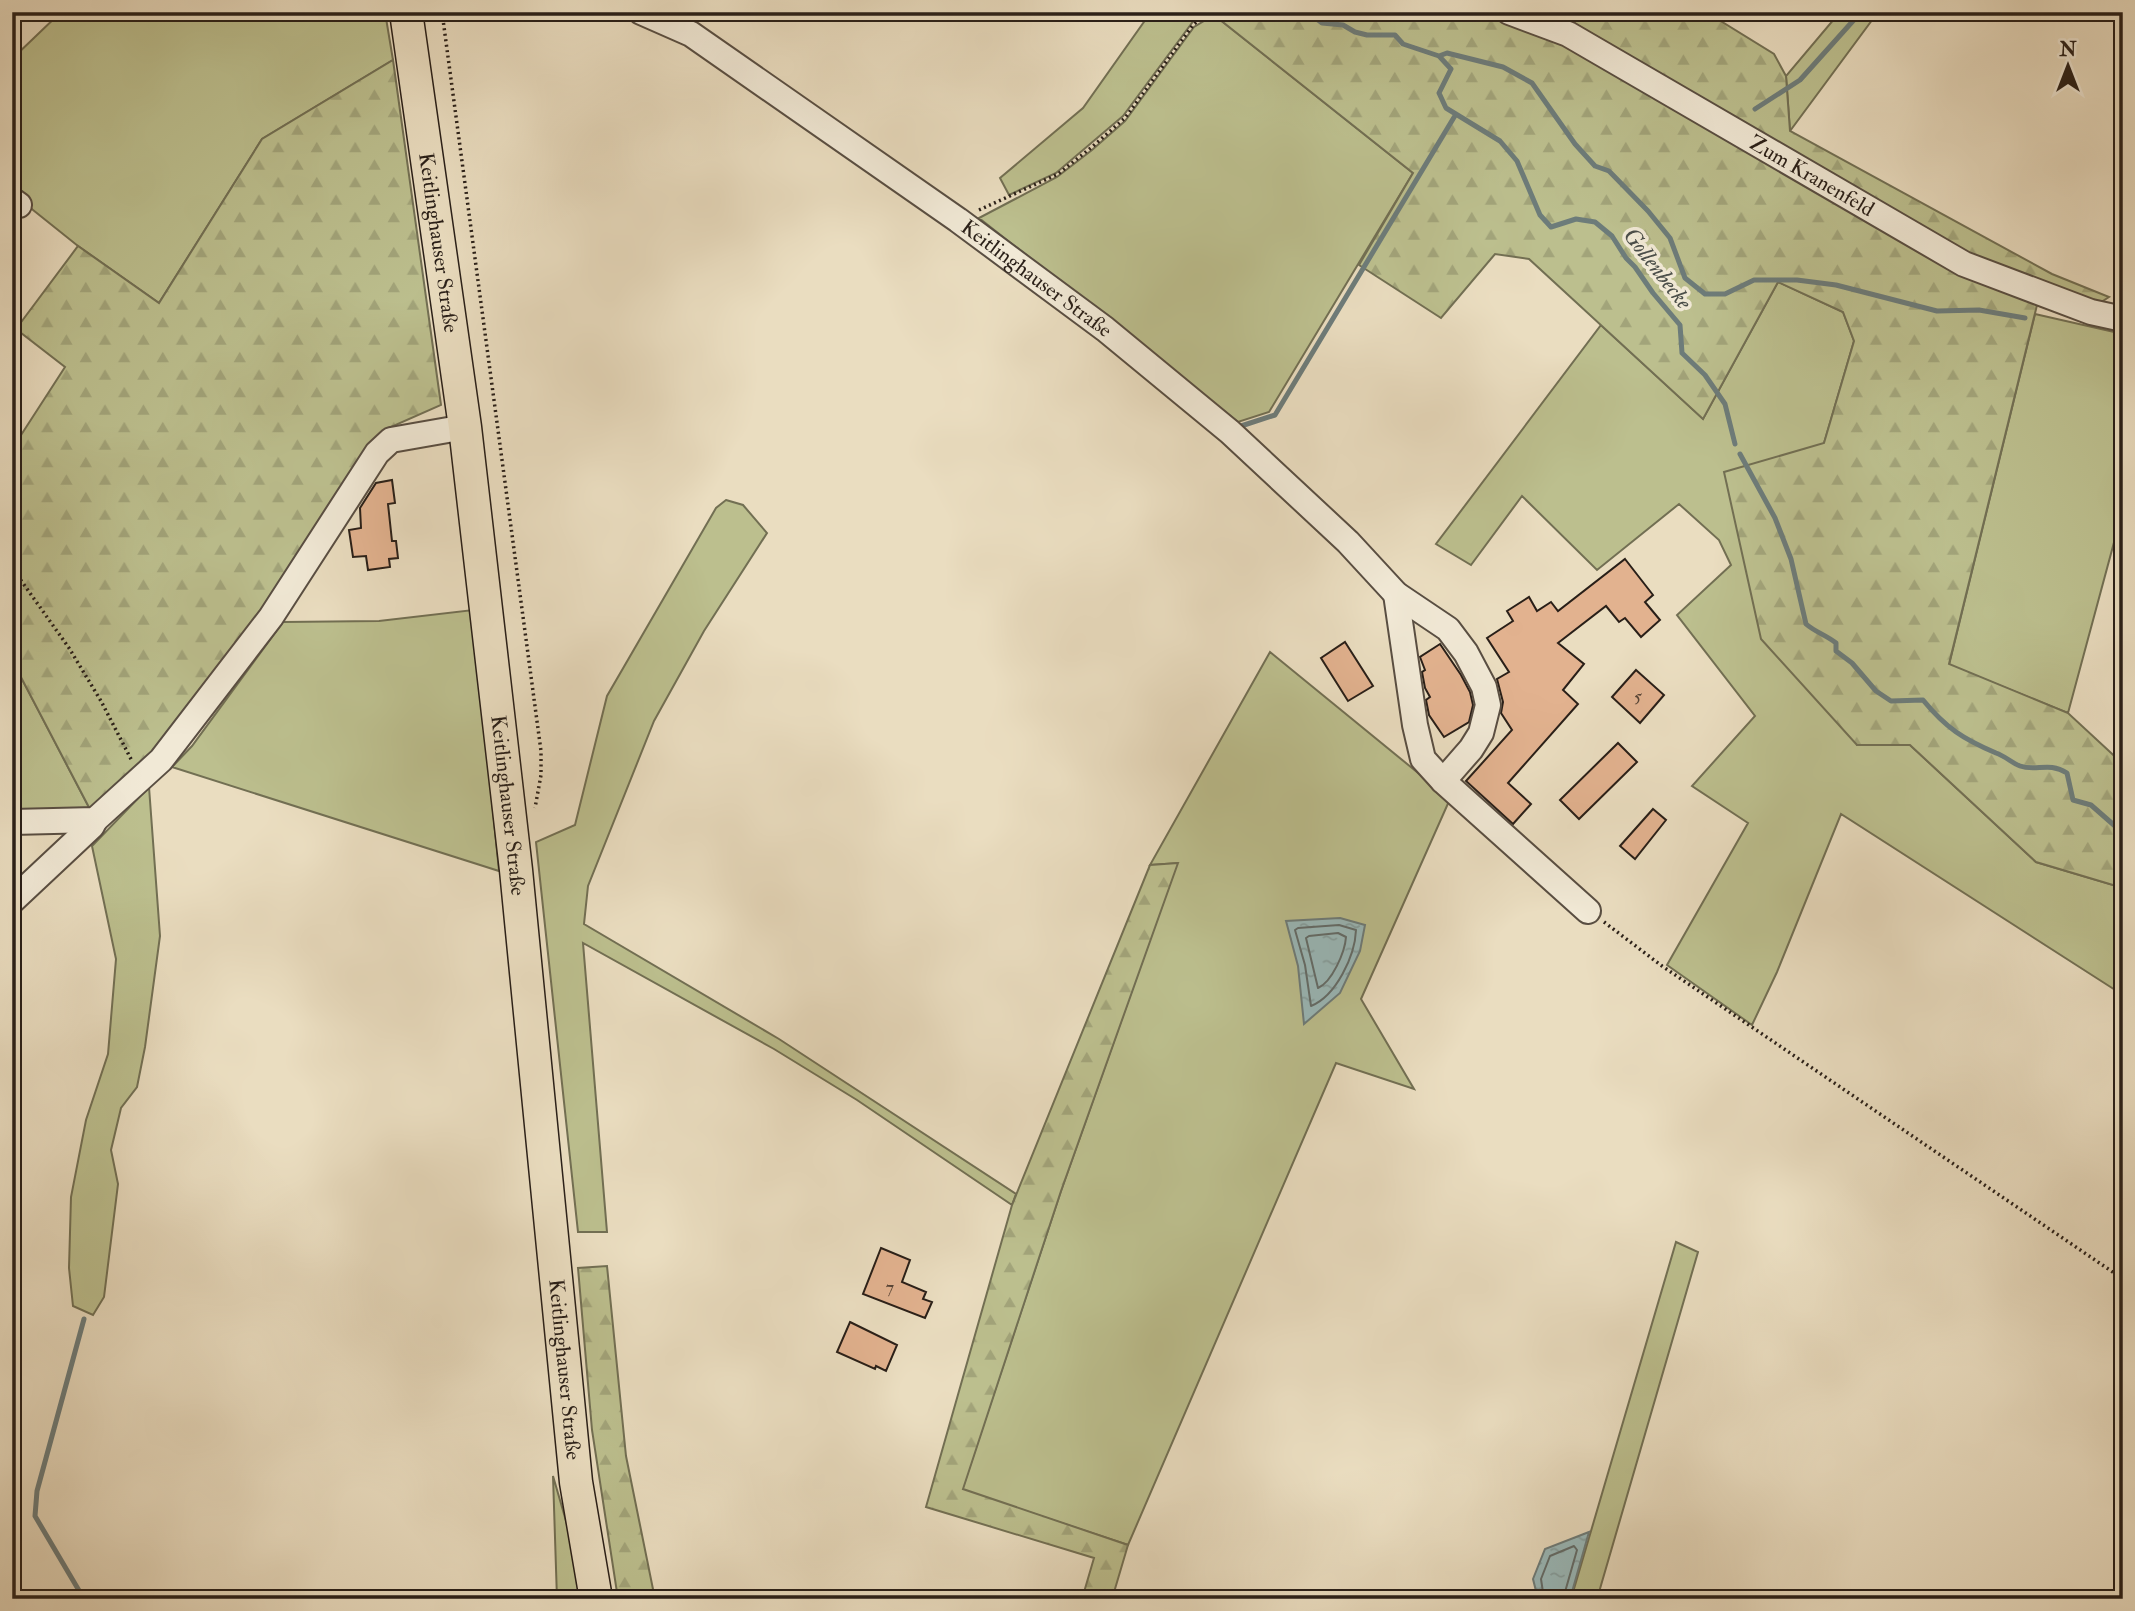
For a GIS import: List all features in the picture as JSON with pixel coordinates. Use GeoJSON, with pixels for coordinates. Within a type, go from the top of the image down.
{"type":"FeatureCollection","features":[{"type":"Feature","properties":{"kind":"main road","name":"Keitlinghauser Straße"},"geometry":{"type":"LineString","coordinates":[[406,12],[465,426],[516,870],[576,1482],[596,1599]]}},
{"type":"Feature","properties":{"kind":"street","name":"Keitlinghauser Straße"},"geometry":{"type":"LineString","coordinates":[[641,12],[691,34],[958,220],[1105,329],[1230,432],[1348,542],[1396,594],[1448,629],[1466,653],[1484,687],[1488,705],[1482,733],[1443,781]]}},
{"type":"Feature","properties":{"kind":"street","name":"Zum Kranenfeld"},"geometry":{"type":"LineString","coordinates":[[1509,12],[1568,34],[1964,264],[2091,312],[2123,319]]}},
{"type":"Feature","properties":{"kind":"street"},"geometry":{"type":"LineString","coordinates":[[12,901],[92,826],[94,820],[161,760],[271,617],[377,453],[391,440],[465,426]]}},
{"type":"Feature","properties":{"kind":"street"},"geometry":{"type":"LineString","coordinates":[[1396,594],[1415,725],[1423,759],[1443,781],[1588,911]]}},
{"type":"Feature","properties":{"kind":"street"},"geometry":{"type":"LineString","coordinates":[[12,822],[94,820]]}},
{"type":"Feature","properties":{"kind":"path"},"geometry":{"type":"LineString","coordinates":[[958,220],[1058,174],[1092,147],[1125,118],[1193,25],[1208,12]]}},
{"type":"Feature","properties":{"kind":"path"},"geometry":{"type":"LineString","coordinates":[[12,573],[20,579],[69,648],[101,701],[141,778]]}},
{"type":"Feature","properties":{"kind":"path"},"geometry":{"type":"LineString","coordinates":[[1588,911],[1662,966],[2123,1279]]}},
{"type":"Feature","properties":{"kind":"green space"},"geometry":{"type":"Polygon","coordinates":[[[61,12],[385,12],[393,60],[262,139],[159,303],[78,246],[18,198],[12,198],[12,59],[61,12]]]}},
{"type":"Feature","properties":{"kind":"green space"},"geometry":{"type":"Polygon","coordinates":[[[1151,12],[1200,12],[1123,116],[1056,173],[1009,195],[1000,178],[1083,108],[1151,12]]]}},
{"type":"Feature","properties":{"kind":"green space"},"geometry":{"type":"Polygon","coordinates":[[[1218,12],[1484,12],[1566,40],[2038,301],[1949,664],[2068,713],[2123,764],[2123,888],[2036,862],[1910,745],[1857,745],[1761,639],[1724,472],[1824,443],[1854,341],[1843,312],[1778,282],[1703,419],[1529,259],[1495,254],[1441,318],[1359,265],[1413,173],[1214,15],[1218,12]]]}},
{"type":"Feature","properties":{"kind":"green space"},"geometry":{"type":"Polygon","coordinates":[[[1580,12],[1706,12],[1774,54],[1786,76],[1790,131],[2052,274],[2109,297],[2095,306],[1971,256],[1574,23],[1580,12]]]}},
{"type":"Feature","properties":{"kind":"green space"},"geometry":{"type":"Polygon","coordinates":[[[1840,12],[1878,12],[1790,131],[1786,76],[1840,12]]]}},
{"type":"Feature","properties":{"kind":"green space"},"geometry":{"type":"Polygon","coordinates":[[[1214,15],[1413,173],[1269,412],[1238,422],[979,218],[1057,177],[1092,150],[1125,121],[1194,27],[1214,15]]]}},
{"type":"Feature","properties":{"kind":"green space"},"geometry":{"type":"Polygon","coordinates":[[[393,60],[441,405],[384,430],[263,613],[154,753],[93,815],[12,660],[12,449],[65,367],[16,329],[78,246],[159,303],[262,139],[393,60]]]}},
{"type":"Feature","properties":{"kind":"green space"},"geometry":{"type":"Polygon","coordinates":[[[1778,282],[1843,312],[1854,341],[1824,443],[1857,745],[1910,745],[2036,862],[2123,888],[2123,995],[1841,814],[1777,972],[1752,1025],[1667,965],[1748,823],[1692,786],[1755,716],[1677,615],[1731,565],[1719,540],[1679,504],[1597,570],[1522,496],[1471,565],[1436,544],[1601,325],[1703,419],[1778,282]]]}},
{"type":"Feature","properties":{"kind":"green space"},"geometry":{"type":"Polygon","coordinates":[[[2035,314],[2123,334],[2123,509],[2068,713],[1949,665],[2035,314]]]}},
{"type":"Feature","properties":{"kind":"green space"},"geometry":{"type":"Polygon","coordinates":[[[726,500],[743,505],[767,533],[704,631],[654,721],[588,886],[584,924],[779,1039],[1016,1194],[1012,1205],[857,1100],[774,1049],[583,943],[607,1232],[578,1232],[536,842],[575,825],[607,696],[716,508],[726,500]]]}},
{"type":"Feature","properties":{"kind":"green space"},"geometry":{"type":"Polygon","coordinates":[[[473,610],[499,871],[172,767],[192,746],[283,622],[379,621],[473,610]]]}},
{"type":"Feature","properties":{"kind":"green space"},"geometry":{"type":"Polygon","coordinates":[[[1270,652],[1450,799],[1361,999],[1414,1089],[1336,1063],[1128,1545],[962,1490],[1061,1191],[1177,863],[1150,865],[1270,652]]]}},
{"type":"Feature","properties":{"kind":"green space"},"geometry":{"type":"Polygon","coordinates":[[[12,660],[93,815],[12,817],[12,660]]]}},
{"type":"Feature","properties":{"kind":"green space"},"geometry":{"type":"Polygon","coordinates":[[[149,787],[160,936],[137,1087],[121,1108],[111,1150],[118,1184],[104,1297],[93,1315],[73,1306],[69,1268],[71,1197],[86,1120],[108,1054],[116,959],[92,846],[149,787]]]}},
{"type":"Feature","properties":{"kind":"green space"},"geometry":{"type":"Polygon","coordinates":[[[1178,863],[1061,1191],[963,1489],[1128,1545],[1112,1599],[1082,1599],[1094,1558],[926,1507],[1012,1205],[1150,865],[1178,863]]]}},
{"type":"Feature","properties":{"kind":"green space"},"geometry":{"type":"Polygon","coordinates":[[[1676,1242],[1698,1252],[1597,1599],[1571,1599],[1676,1242]]]}},
{"type":"Feature","properties":{"kind":"green space"},"geometry":{"type":"Polygon","coordinates":[[[607,1266],[626,1456],[655,1599],[618,1599],[592,1430],[578,1268],[607,1266]]]}},
{"type":"Feature","properties":{"kind":"green space"},"geometry":{"type":"Polygon","coordinates":[[[553,1476],[584,1583],[587,1599],[557,1599],[553,1476]]]}},
{"type":"Feature","properties":{"kind":"water"},"geometry":{"type":"Polygon","coordinates":[[[1340,918],[1365,925],[1360,951],[1340,993],[1304,1024],[1298,966],[1286,921],[1340,918]]]}},
{"type":"Feature","properties":{"kind":"water"},"geometry":{"type":"Polygon","coordinates":[[[1589,1532],[1570,1599],[1538,1599],[1533,1579],[1545,1549],[1589,1532]]]}},
{"type":"Feature","properties":{"kind":"building"},"geometry":{"type":"Polygon","coordinates":[[[392,480],[395,503],[388,504],[392,541],[396,541],[398,558],[389,559],[390,567],[368,570],[366,556],[353,557],[349,530],[361,528],[360,508],[376,483],[392,480]]]}},
{"type":"Feature","properties":{"kind":"building"},"geometry":{"type":"Polygon","coordinates":[[[1625,559],[1653,595],[1645,602],[1660,620],[1641,637],[1625,618],[1619,622],[1606,606],[1558,643],[1584,664],[1563,690],[1578,704],[1508,783],[1531,804],[1513,824],[1466,781],[1512,730],[1501,713],[1503,702],[1497,679],[1509,672],[1487,638],[1513,621],[1507,611],[1529,597],[1537,611],[1551,602],[1558,611],[1625,559]]]}},
{"type":"Feature","properties":{"kind":"building"},"geometry":{"type":"Polygon","coordinates":[[[1345,642],[1373,686],[1348,701],[1321,658],[1345,642]]]}},
{"type":"Feature","properties":{"kind":"building"},"geometry":{"type":"Polygon","coordinates":[[[1440,644],[1461,675],[1473,705],[1469,722],[1444,737],[1429,715],[1426,700],[1430,697],[1425,688],[1422,672],[1425,670],[1420,657],[1440,644]]]}},
{"type":"Feature","properties":{"kind":"building"},"geometry":{"type":"Polygon","coordinates":[[[1636,670],[1664,695],[1640,723],[1612,697],[1636,670]]]}},
{"type":"Feature","properties":{"kind":"building"},"geometry":{"type":"Polygon","coordinates":[[[1618,743],[1637,762],[1579,819],[1560,800],[1618,743]]]}},
{"type":"Feature","properties":{"kind":"building"},"geometry":{"type":"Polygon","coordinates":[[[1653,809],[1666,820],[1635,859],[1620,846],[1653,809]]]}},
{"type":"Feature","properties":{"kind":"building"},"geometry":{"type":"Polygon","coordinates":[[[881,1248],[910,1260],[902,1282],[926,1292],[923,1299],[932,1302],[925,1318],[863,1294],[881,1248]]]}},
{"type":"Feature","properties":{"kind":"building"},"geometry":{"type":"Polygon","coordinates":[[[850,1322],[897,1345],[886,1371],[876,1366],[875,1369],[837,1352],[850,1322]]]}},
{"type":"Feature","properties":{"kind":"waterway","name":"Gollenbecke"},"geometry":{"type":"LineString","coordinates":[[1308,12],[1322,23],[1343,25],[1367,35],[1395,35],[1403,44],[1439,56],[1451,69],[1439,93],[1446,108],[1500,141],[1517,161],[1540,215],[1551,227],[1576,219],[1595,222],[1612,236],[1626,258],[1680,325],[1682,353],[1705,375],[1725,404],[1735,444]]}},
{"type":"Feature","properties":{"kind":"waterway"},"geometry":{"type":"LineString","coordinates":[[1755,109],[1800,80],[1861,12]]}},
{"type":"Feature","properties":{"kind":"waterway"},"geometry":{"type":"LineString","coordinates":[[1439,56],[1447,53],[1503,67],[1532,83],[1575,144],[1595,166],[1609,171],[1648,211],[1670,238],[1685,278],[1705,294],[1725,294],[1754,280],[1797,280],[1836,285],[1937,311],[1979,310],[2025,318]]}},
{"type":"Feature","properties":{"kind":"waterway"},"geometry":{"type":"LineString","coordinates":[[1241,426],[1275,415],[1456,114]]}},
{"type":"Feature","properties":{"kind":"waterway","name":"Gollenbecke"},"geometry":{"type":"LineString","coordinates":[[1740,454],[1775,518],[1791,559],[1806,624],[1836,643],[1836,651],[1852,663],[1876,691],[1891,701],[1923,700],[1956,732],[2017,765],[2026,768],[2048,767],[2067,773],[2073,800],[2091,805],[2123,833]]}},
{"type":"Feature","properties":{"kind":"waterway"},"geometry":{"type":"LineString","coordinates":[[84,1319],[37,1491],[35,1516],[84,1599]]}}]}
